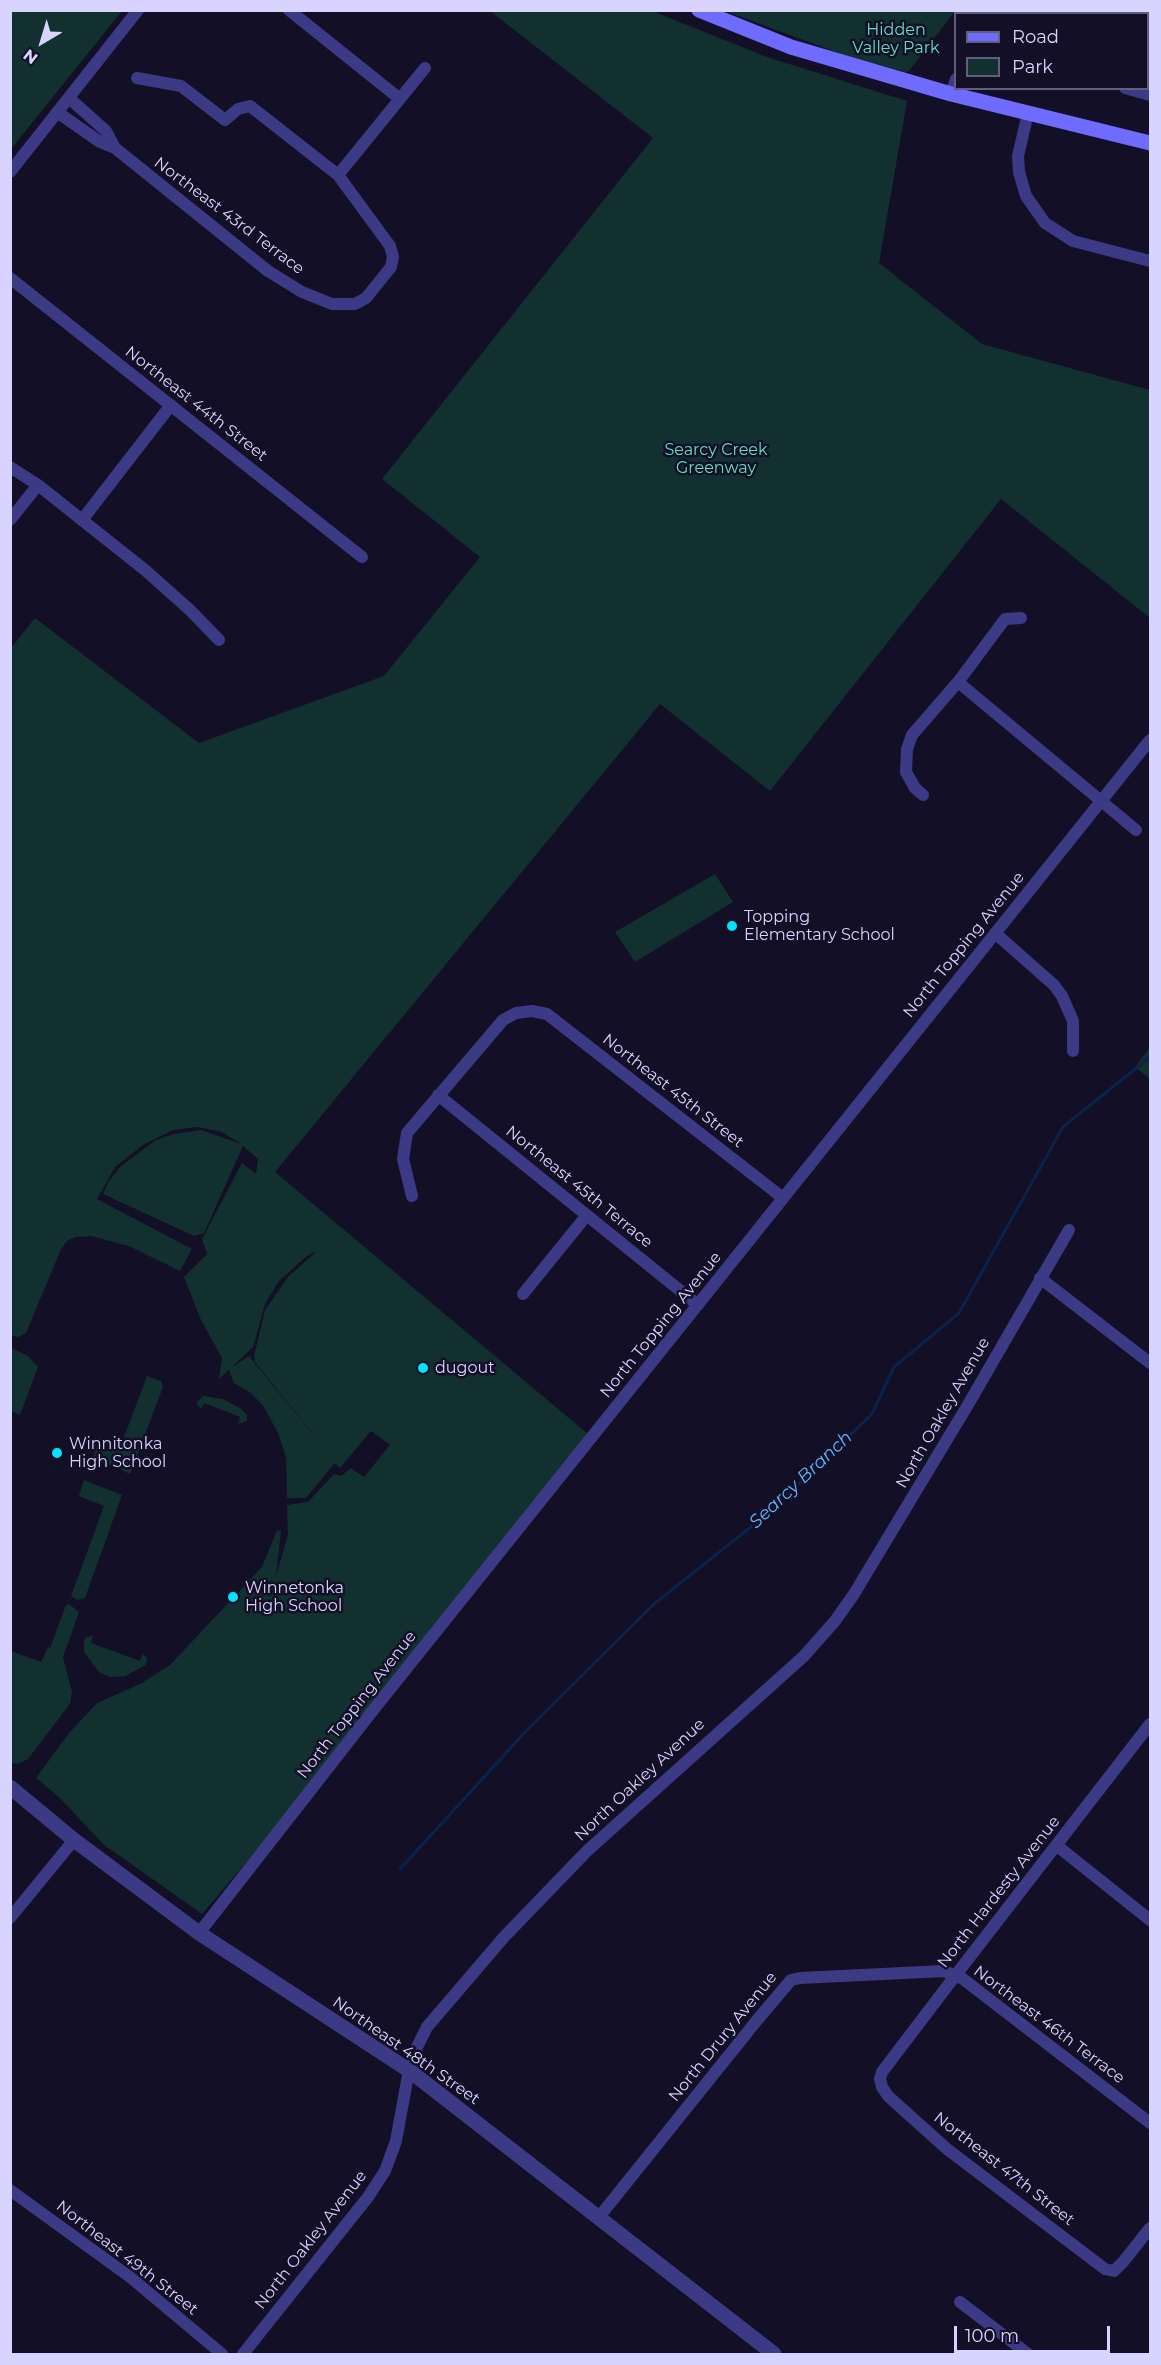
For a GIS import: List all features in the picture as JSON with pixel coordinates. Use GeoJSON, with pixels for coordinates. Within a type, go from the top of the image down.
{"type":"FeatureCollection","features":[{"type":"Feature","properties":{"kind":"main road"},"geometry":{"type":"LineString","coordinates":[[699,10],[791,47],[951,94],[1150,143]]}},
{"type":"Feature","properties":{"kind":"street"},"geometry":{"type":"LineString","coordinates":[[10,172],[138,10]]}},
{"type":"Feature","properties":{"kind":"street"},"geometry":{"type":"LineString","coordinates":[[289,10],[400,99]]}},
{"type":"Feature","properties":{"kind":"street"},"geometry":{"type":"LineString","coordinates":[[338,175],[425,68]]}},
{"type":"Feature","properties":{"kind":"street","name":"Northeast 43rd Terrace"},"geometry":{"type":"LineString","coordinates":[[57,112],[100,142],[115,148],[268,271],[302,292],[333,304],[355,304],[366,298],[391,267],[393,257],[390,246],[338,175],[250,106],[238,109],[225,120],[181,86],[137,78]]}},
{"type":"Feature","properties":{"kind":"street"},"geometry":{"type":"LineString","coordinates":[[951,94],[954,85]]}},
{"type":"Feature","properties":{"kind":"street","name":"Northeast 43rd Terrace"},"geometry":{"type":"LineString","coordinates":[[69,98],[106,131],[115,148]]}},
{"type":"Feature","properties":{"kind":"street"},"geometry":{"type":"LineString","coordinates":[[1028,113],[1018,156],[1018,172],[1026,196],[1045,223],[1073,241],[1150,261]]}},
{"type":"Feature","properties":{"kind":"street","name":"Northeast 44th Street"},"geometry":{"type":"LineString","coordinates":[[10,278],[362,556]]}},
{"type":"Feature","properties":{"kind":"street"},"geometry":{"type":"LineString","coordinates":[[82,520],[171,405]]}},
{"type":"Feature","properties":{"kind":"street"},"geometry":{"type":"LineString","coordinates":[[10,467],[38,485],[145,570],[190,610],[219,640]]}},
{"type":"Feature","properties":{"kind":"street"},"geometry":{"type":"LineString","coordinates":[[10,520],[38,485]]}},
{"type":"Feature","properties":{"kind":"street"},"geometry":{"type":"LineString","coordinates":[[923,795],[915,788],[906,772],[907,749],[916,729],[958,682],[1005,619],[1021,618]]}},
{"type":"Feature","properties":{"kind":"street"},"geometry":{"type":"LineString","coordinates":[[958,682],[1136,830]]}},
{"type":"Feature","properties":{"kind":"street","name":"North Topping Avenue"},"geometry":{"type":"LineString","coordinates":[[199,1933],[381,1700],[1150,740]]}},
{"type":"Feature","properties":{"kind":"street"},"geometry":{"type":"LineString","coordinates":[[995,933],[1054,985],[1062,996],[1073,1021],[1073,1051]]}},
{"type":"Feature","properties":{"kind":"street","name":"Northeast 45th Street"},"geometry":{"type":"LineString","coordinates":[[438,1095],[503,1020],[524,1011],[547,1014],[783,1198]]}},
{"type":"Feature","properties":{"kind":"street"},"geometry":{"type":"LineString","coordinates":[[412,1196],[403,1158],[403,1146],[415,1122],[438,1095]]}},
{"type":"Feature","properties":{"kind":"street","name":"Northeast 45th Terrace"},"geometry":{"type":"LineString","coordinates":[[438,1095],[698,1305]]}},
{"type":"Feature","properties":{"kind":"street"},"geometry":{"type":"LineString","coordinates":[[523,1294],[587,1215]]}},
{"type":"Feature","properties":{"kind":"street","name":"North Oakley Avenue"},"geometry":{"type":"LineString","coordinates":[[243,2355],[377,2184],[396,2142],[413,2052],[427,2027],[504,1937],[587,1851],[804,1656],[835,1621],[854,1594],[963,1413],[1069,1230]]}},
{"type":"Feature","properties":{"kind":"street"},"geometry":{"type":"LineString","coordinates":[[1040,1278],[1150,1363]]}},
{"type":"Feature","properties":{"kind":"street","name":"North Hardesty Avenue"},"geometry":{"type":"LineString","coordinates":[[881,2084],[882,2072],[1150,1724]]}},
{"type":"Feature","properties":{"kind":"street","name":"Northeast 48th Street"},"geometry":{"type":"LineString","coordinates":[[10,1787],[74,1840],[199,1933],[410,2071],[774,2355]]}},
{"type":"Feature","properties":{"kind":"street"},"geometry":{"type":"LineString","coordinates":[[10,1918],[74,1840]]}},
{"type":"Feature","properties":{"kind":"street"},"geometry":{"type":"LineString","coordinates":[[1056,1845],[1150,1920]]}},
{"type":"Feature","properties":{"kind":"street","name":"North Drury Avenue"},"geometry":{"type":"LineString","coordinates":[[599,2217],[791,1980],[887,1972],[944,1971],[955,1976]]}},
{"type":"Feature","properties":{"kind":"street","name":"Northeast 46th Terrace"},"geometry":{"type":"LineString","coordinates":[[955,1976],[1150,2124]]}},
{"type":"Feature","properties":{"kind":"street","name":"Northeast 47th Street"},"geometry":{"type":"LineString","coordinates":[[881,2084],[888,2096],[947,2149],[1106,2269],[1114,2271],[1150,2228]]}},
{"type":"Feature","properties":{"kind":"street","name":"Northeast 49th Street"},"geometry":{"type":"LineString","coordinates":[[10,2190],[130,2277],[222,2355]]}},
{"type":"Feature","properties":{"kind":"street"},"geometry":{"type":"LineString","coordinates":[[960,2302],[1028,2355]]}},
{"type":"Feature","properties":{"kind":"green space"},"geometry":{"type":"Polygon","coordinates":[[[10,11],[122,11],[11,149],[10,11]]]}},
{"type":"Feature","properties":{"kind":"green space","name":"Searcy Creek Greenway"},"geometry":{"type":"Polygon","coordinates":[[[490,11],[652,11],[767,57],[907,101],[879,263],[982,344],[1150,390],[1150,618],[1001,499],[770,791],[660,704],[275,1172],[588,1434],[261,1845],[202,1914],[103,1844],[60,1798],[36,1778],[69,1733],[97,1703],[142,1683],[170,1665],[262,1567],[277,1530],[281,1531],[276,1576],[288,1535],[287,1505],[308,1502],[334,1474],[341,1476],[351,1468],[364,1477],[390,1445],[371,1431],[340,1468],[335,1463],[306,1498],[287,1498],[286,1457],[278,1433],[264,1407],[251,1393],[234,1383],[229,1370],[219,1379],[222,1358],[201,1320],[184,1277],[207,1254],[202,1239],[242,1163],[256,1174],[258,1159],[243,1146],[204,1233],[194,1236],[103,1194],[108,1182],[121,1166],[156,1140],[174,1134],[201,1130],[241,1144],[222,1132],[198,1127],[173,1130],[143,1145],[115,1167],[97,1199],[192,1249],[180,1271],[129,1246],[91,1236],[75,1237],[67,1241],[61,1249],[26,1333],[18,1337],[10,1335],[11,648],[35,618],[199,743],[384,676],[480,557],[382,479],[653,138],[490,11]],[[317,1251],[307,1256],[278,1282],[265,1304],[253,1347],[232,1367],[249,1356],[334,1460],[255,1362],[254,1356],[265,1310],[288,1277],[317,1251]]]}},
{"type":"Feature","properties":{"kind":"green space","name":"Hidden Valley Park"},"geometry":{"type":"Polygon","coordinates":[[[725,11],[955,11],[909,71],[905,72],[844,55],[725,11]]]}},
{"type":"Feature","properties":{"kind":"green space"},"geometry":{"type":"Polygon","coordinates":[[[715,874],[733,902],[635,962],[615,932],[715,874]]]}},
{"type":"Feature","properties":{"kind":"green space"},"geometry":{"type":"Polygon","coordinates":[[[1150,1047],[1150,1079],[1135,1067],[1150,1047]]]}},
{"type":"Feature","properties":{"kind":"green space"},"geometry":{"type":"Polygon","coordinates":[[[11,1348],[28,1356],[38,1367],[20,1415],[11,1411],[11,1348]]]}},
{"type":"Feature","properties":{"kind":"green space"},"geometry":{"type":"Polygon","coordinates":[[[147,1376],[161,1381],[163,1387],[130,1474],[93,1457],[100,1437],[105,1439],[106,1449],[111,1451],[116,1445],[121,1445],[147,1376]]]}},
{"type":"Feature","properties":{"kind":"green space"},"geometry":{"type":"Polygon","coordinates":[[[203,1396],[223,1399],[240,1408],[247,1415],[247,1421],[238,1424],[240,1417],[204,1403],[201,1409],[196,1403],[203,1396]]]}},
{"type":"Feature","properties":{"kind":"green space"},"geometry":{"type":"Polygon","coordinates":[[[84,1480],[122,1495],[85,1598],[77,1600],[71,1596],[104,1506],[79,1496],[84,1480]]]}},
{"type":"Feature","properties":{"kind":"green space"},"geometry":{"type":"Polygon","coordinates":[[[69,1604],[79,1612],[63,1657],[72,1692],[70,1704],[28,1759],[18,1764],[11,1763],[11,1651],[41,1662],[48,1647],[50,1648],[66,1605],[69,1604]]]}},
{"type":"Feature","properties":{"kind":"green space"},"geometry":{"type":"Polygon","coordinates":[[[93,1636],[91,1643],[140,1661],[143,1654],[147,1658],[146,1665],[125,1676],[111,1677],[100,1673],[84,1652],[86,1637],[93,1636]]]}},
{"type":"Feature","properties":{"kind":"waterway","name":"Searcy Branch"},"geometry":{"type":"LineString","coordinates":[[400,1869],[527,1730],[654,1604],[766,1515],[872,1414],[894,1367],[959,1313],[1063,1127],[1150,1057]]}},
{"type":"Feature","properties":{"kind":"place","name":"Topping Elementary School"},"geometry":{"type":"Point","coordinates":[732,926]}},
{"type":"Feature","properties":{"kind":"place","name":"dugout"},"geometry":{"type":"Point","coordinates":[423,1368]}},
{"type":"Feature","properties":{"kind":"place","name":"Winnitonka High School"},"geometry":{"type":"Point","coordinates":[57,1453]}},
{"type":"Feature","properties":{"kind":"place","name":"Winnetonka High School"},"geometry":{"type":"Point","coordinates":[233,1597]}}]}
